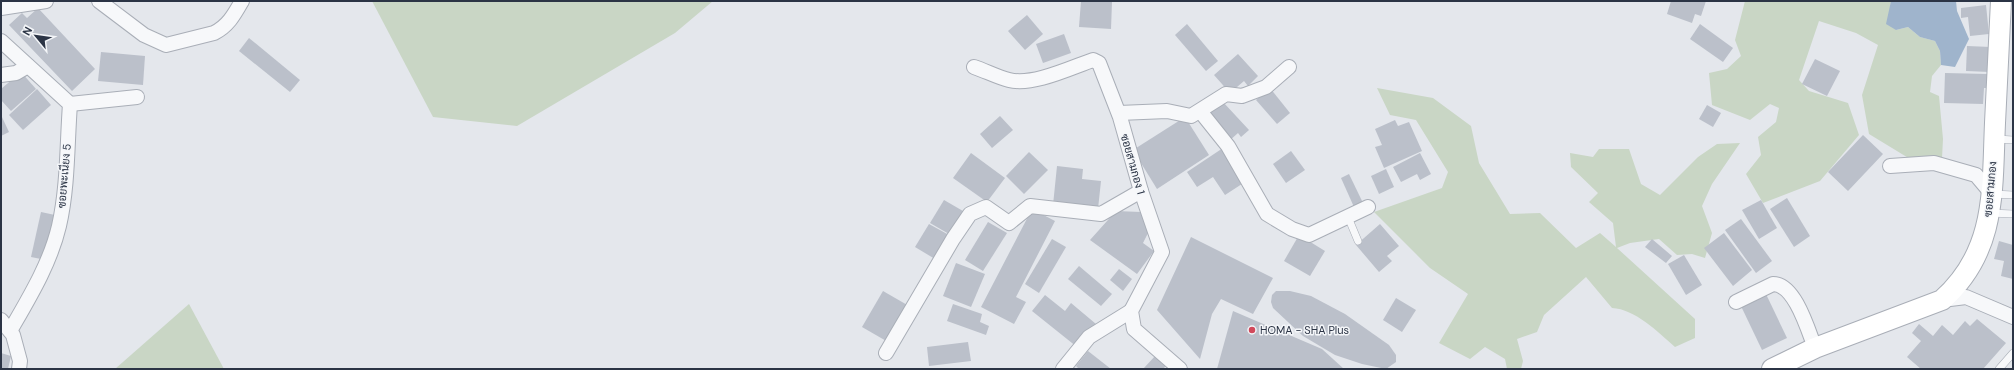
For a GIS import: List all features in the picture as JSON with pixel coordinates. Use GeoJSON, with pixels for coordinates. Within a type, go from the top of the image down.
{"type":"FeatureCollection","features":[{"type":"Feature","properties":{"kind":"street"},"geometry":{"type":"LineString","coordinates":[[1,8],[46,1]]}},
{"type":"Feature","properties":{"kind":"street"},"geometry":{"type":"LineString","coordinates":[[99,1],[144,35],[166,45],[221,30],[232,19],[242,1]]}},
{"type":"Feature","properties":{"kind":"street","name":"ซอยสามกอง"},"geometry":{"type":"LineString","coordinates":[[1772,369],[1814,348],[1942,300],[1957,287],[1967,274],[1976,258],[1991,203],[2004,139],[2001,1]]}},
{"type":"Feature","properties":{"kind":"street"},"geometry":{"type":"LineString","coordinates":[[1,41],[70,104],[137,97]]}},
{"type":"Feature","properties":{"kind":"street","name":"ซอยสามกอง 1"},"geometry":{"type":"LineString","coordinates":[[974,67],[1009,80],[1020,82],[1034,80],[1093,60],[1096,60],[1102,69],[1119,113],[1141,191],[1162,252],[1131,311]]}},
{"type":"Feature","properties":{"kind":"street"},"geometry":{"type":"LineString","coordinates":[[1,75],[16,73],[28,66]]}},
{"type":"Feature","properties":{"kind":"street"},"geometry":{"type":"LineString","coordinates":[[1119,113],[1167,110],[1191,116],[1226,94],[1242,96],[1266,87],[1289,67]]}},
{"type":"Feature","properties":{"kind":"street","name":"ซอยพะเนียง 5"},"geometry":{"type":"LineString","coordinates":[[10,331],[45,266],[59,226],[64,187],[70,104]]}},
{"type":"Feature","properties":{"kind":"street"},"geometry":{"type":"LineString","coordinates":[[1200,111],[1228,146],[1267,214],[1278,222],[1309,235],[1368,207]]}},
{"type":"Feature","properties":{"kind":"street"},"geometry":{"type":"LineString","coordinates":[[1890,166],[1934,163],[1976,175],[1991,203]]}},
{"type":"Feature","properties":{"kind":"street"},"geometry":{"type":"LineString","coordinates":[[886,353],[953,239],[970,214],[986,207],[1009,223],[1030,206],[1101,214],[1141,191]]}},
{"type":"Feature","properties":{"kind":"street"},"geometry":{"type":"LineString","coordinates":[[1736,302],[1773,284],[1779,284],[1785,288],[1794,299],[1814,348]]}},
{"type":"Feature","properties":{"kind":"street"},"geometry":{"type":"LineString","coordinates":[[1942,300],[1966,298],[2013,317]]}},
{"type":"Feature","properties":{"kind":"street"},"geometry":{"type":"LineString","coordinates":[[1063,369],[1089,337],[1131,311],[1134,329],[1180,369]]}},
{"type":"Feature","properties":{"kind":"street"},"geometry":{"type":"LineString","coordinates":[[1,320],[13,335],[20,361],[19,369]]}},
{"type":"Feature","properties":{"kind":"lane"},"geometry":{"type":"LineString","coordinates":[[1991,203],[2013,195]]}},
{"type":"Feature","properties":{"kind":"lane"},"geometry":{"type":"LineString","coordinates":[[1991,203],[2013,214]]}},
{"type":"Feature","properties":{"kind":"lane"},"geometry":{"type":"LineString","coordinates":[[1348,217],[1358,241]]}},
{"type":"Feature","properties":{"kind":"lane"},"geometry":{"type":"LineString","coordinates":[[1999,369],[2013,353]]}},
{"type":"Feature","properties":{"kind":"green space"},"geometry":{"type":"Polygon","coordinates":[[[372,1],[713,1],[675,33],[517,126],[433,117],[372,1]]]}},
{"type":"Feature","properties":{"kind":"green space"},"geometry":{"type":"Polygon","coordinates":[[[1745,1],[1891,1],[1889,15],[1896,30],[1908,27],[1920,37],[1935,41],[1940,51],[1941,65],[1932,76],[1930,92],[1939,96],[1943,139],[1942,158],[1915,162],[1869,134],[1862,95],[1878,45],[1856,33],[1819,21],[1799,80],[1809,91],[1848,103],[1859,135],[1820,181],[1763,203],[1746,174],[1761,155],[1758,137],[1776,122],[1779,108],[1770,104],[1750,120],[1712,105],[1709,73],[1727,69],[1741,56],[1735,40],[1745,1]]]}},
{"type":"Feature","properties":{"kind":"green space"},"geometry":{"type":"Polygon","coordinates":[[[1377,88],[1433,98],[1471,126],[1479,163],[1510,214],[1540,213],[1576,248],[1600,233],[1616,247],[1613,223],[1589,202],[1598,193],[1571,167],[1570,153],[1593,157],[1599,149],[1629,149],[1641,184],[1660,195],[1698,157],[1717,144],[1740,143],[1712,184],[1702,206],[1712,233],[1705,258],[1692,254],[1677,255],[1659,239],[1630,243],[1617,248],[1695,319],[1695,338],[1675,347],[1654,328],[1638,317],[1621,309],[1612,308],[1586,277],[1544,315],[1537,332],[1517,339],[1523,361],[1521,369],[1507,369],[1505,359],[1485,347],[1470,359],[1439,343],[1468,294],[1430,268],[1374,212],[1442,188],[1448,172],[1416,120],[1390,115],[1377,88]]]}},
{"type":"Feature","properties":{"kind":"green space"},"geometry":{"type":"Polygon","coordinates":[[[189,304],[224,369],[115,369],[189,304]]]}},
{"type":"Feature","properties":{"kind":"water"},"geometry":{"type":"Polygon","coordinates":[[[1891,1],[1956,1],[1957,11],[1969,39],[1955,67],[1941,65],[1940,51],[1935,41],[1920,37],[1908,27],[1896,30],[1886,24],[1891,1]]]}},
{"type":"Feature","properties":{"kind":"building"},"geometry":{"type":"Polygon","coordinates":[[[1081,1],[1112,2],[1111,29],[1079,27],[1081,1]]]}},
{"type":"Feature","properties":{"kind":"building"},"geometry":{"type":"Polygon","coordinates":[[[1671,1],[1706,1],[1701,16],[1695,14],[1692,23],[1667,14],[1671,1]]]}},
{"type":"Feature","properties":{"kind":"building"},"geometry":{"type":"Polygon","coordinates":[[[1986,5],[1989,34],[1970,36],[1968,17],[1961,18],[1961,8],[1986,5]]]}},
{"type":"Feature","properties":{"kind":"building"},"geometry":{"type":"Polygon","coordinates":[[[38,8],[95,69],[72,91],[9,25],[22,13],[27,18],[38,8]]]}},
{"type":"Feature","properties":{"kind":"building"},"geometry":{"type":"Polygon","coordinates":[[[1027,15],[1043,34],[1025,50],[1008,31],[1027,15]]]}},
{"type":"Feature","properties":{"kind":"building"},"geometry":{"type":"Polygon","coordinates":[[[1187,24],[1218,61],[1206,71],[1175,35],[1187,24]]]}},
{"type":"Feature","properties":{"kind":"building"},"geometry":{"type":"Polygon","coordinates":[[[1700,24],[1733,48],[1723,62],[1690,39],[1700,24]]]}},
{"type":"Feature","properties":{"kind":"building"},"geometry":{"type":"Polygon","coordinates":[[[1064,34],[1071,53],[1043,63],[1036,44],[1064,34]]]}},
{"type":"Feature","properties":{"kind":"building"},"geometry":{"type":"Polygon","coordinates":[[[249,38],[300,80],[290,92],[239,51],[249,38]]]}},
{"type":"Feature","properties":{"kind":"building"},"geometry":{"type":"Polygon","coordinates":[[[1967,46],[1991,47],[1990,72],[1966,71],[1967,46]]]}},
{"type":"Feature","properties":{"kind":"building"},"geometry":{"type":"Polygon","coordinates":[[[101,52],[145,56],[143,85],[98,81],[101,52]]]}},
{"type":"Feature","properties":{"kind":"building"},"geometry":{"type":"Polygon","coordinates":[[[1238,54],[1258,76],[1248,86],[1244,81],[1230,93],[1214,75],[1238,54]]]}},
{"type":"Feature","properties":{"kind":"building"},"geometry":{"type":"Polygon","coordinates":[[[1815,59],[1840,71],[1827,96],[1802,84],[1815,59]]]}},
{"type":"Feature","properties":{"kind":"building"},"geometry":{"type":"Polygon","coordinates":[[[21,72],[36,89],[11,111],[1,100],[1,89],[21,72]]]}},
{"type":"Feature","properties":{"kind":"building"},"geometry":{"type":"Polygon","coordinates":[[[1945,73],[1988,74],[1988,88],[1984,88],[1983,104],[1944,103],[1945,73]]]}},
{"type":"Feature","properties":{"kind":"building"},"geometry":{"type":"Polygon","coordinates":[[[1270,88],[1290,113],[1277,124],[1256,100],[1270,88]]]}},
{"type":"Feature","properties":{"kind":"building"},"geometry":{"type":"Polygon","coordinates":[[[37,89],[51,105],[23,130],[9,115],[37,89]]]}},
{"type":"Feature","properties":{"kind":"building"},"geometry":{"type":"Polygon","coordinates":[[[1223,102],[1249,130],[1241,137],[1238,133],[1229,141],[1206,116],[1223,102]]]}},
{"type":"Feature","properties":{"kind":"building"},"geometry":{"type":"Polygon","coordinates":[[[1707,105],[1721,113],[1713,127],[1699,119],[1707,105]]]}},
{"type":"Feature","properties":{"kind":"building"},"geometry":{"type":"Polygon","coordinates":[[[1,115],[9,132],[1,136],[1,115]]]}},
{"type":"Feature","properties":{"kind":"building"},"geometry":{"type":"Polygon","coordinates":[[[1000,116],[1013,130],[992,148],[980,134],[1000,116]]]}},
{"type":"Feature","properties":{"kind":"building"},"geometry":{"type":"Polygon","coordinates":[[[1185,117],[1209,155],[1157,189],[1133,150],[1185,117]]]}},
{"type":"Feature","properties":{"kind":"building"},"geometry":{"type":"Polygon","coordinates":[[[1395,120],[1398,126],[1409,122],[1422,151],[1384,168],[1375,147],[1382,145],[1375,129],[1395,120]]]}},
{"type":"Feature","properties":{"kind":"building"},"geometry":{"type":"Polygon","coordinates":[[[1863,135],[1883,154],[1848,191],[1828,172],[1863,135]]]}},
{"type":"Feature","properties":{"kind":"building"},"geometry":{"type":"Polygon","coordinates":[[[1223,148],[1245,182],[1225,195],[1213,177],[1197,187],[1187,172],[1223,148]]]}},
{"type":"Feature","properties":{"kind":"building"},"geometry":{"type":"Polygon","coordinates":[[[1291,151],[1305,170],[1286,183],[1273,164],[1291,151]]]}},
{"type":"Feature","properties":{"kind":"building"},"geometry":{"type":"Polygon","coordinates":[[[1029,152],[1048,170],[1024,194],[1006,176],[1029,152]]]}},
{"type":"Feature","properties":{"kind":"building"},"geometry":{"type":"Polygon","coordinates":[[[971,153],[1005,178],[987,202],[953,178],[971,153]]]}},
{"type":"Feature","properties":{"kind":"building"},"geometry":{"type":"Polygon","coordinates":[[[1420,153],[1431,174],[1420,180],[1417,174],[1401,182],[1393,167],[1420,153]]]}},
{"type":"Feature","properties":{"kind":"building"},"geometry":{"type":"Polygon","coordinates":[[[1057,166],[1083,169],[1082,179],[1101,181],[1098,209],[1053,205],[1057,166]]]}},
{"type":"Feature","properties":{"kind":"building"},"geometry":{"type":"Polygon","coordinates":[[[1386,169],[1394,187],[1379,194],[1371,176],[1386,169]]]}},
{"type":"Feature","properties":{"kind":"building"},"geometry":{"type":"Polygon","coordinates":[[[1349,174],[1363,203],[1354,207],[1341,178],[1349,174]]]}},
{"type":"Feature","properties":{"kind":"building"},"geometry":{"type":"Polygon","coordinates":[[[1787,198],[1810,236],[1794,247],[1770,209],[1787,198]]]}},
{"type":"Feature","properties":{"kind":"building"},"geometry":{"type":"Polygon","coordinates":[[[944,200],[963,211],[949,234],[930,223],[944,200]]]}},
{"type":"Feature","properties":{"kind":"building"},"geometry":{"type":"Polygon","coordinates":[[[1761,200],[1777,228],[1759,239],[1742,210],[1761,200]]]}},
{"type":"Feature","properties":{"kind":"building"},"geometry":{"type":"Polygon","coordinates":[[[1032,209],[1055,221],[1016,297],[1026,302],[1014,324],[981,307],[1032,209]]]}},
{"type":"Feature","properties":{"kind":"building"},"geometry":{"type":"Polygon","coordinates":[[[1116,211],[1141,212],[1149,231],[1143,243],[1154,251],[1137,274],[1090,240],[1116,211]]]}},
{"type":"Feature","properties":{"kind":"building"},"geometry":{"type":"Polygon","coordinates":[[[41,212],[55,215],[46,260],[31,257],[41,212]]]}},
{"type":"Feature","properties":{"kind":"building"},"geometry":{"type":"Polygon","coordinates":[[[1741,219],[1772,261],[1756,273],[1725,230],[1741,219]]]}},
{"type":"Feature","properties":{"kind":"building"},"geometry":{"type":"Polygon","coordinates":[[[988,222],[1007,233],[983,271],[965,260],[988,222]]]}},
{"type":"Feature","properties":{"kind":"building"},"geometry":{"type":"Polygon","coordinates":[[[929,224],[949,235],[935,259],[915,247],[929,224]]]}},
{"type":"Feature","properties":{"kind":"building"},"geometry":{"type":"Polygon","coordinates":[[[1380,224],[1399,246],[1387,256],[1392,261],[1379,272],[1356,245],[1380,224]]]}},
{"type":"Feature","properties":{"kind":"building"},"geometry":{"type":"Polygon","coordinates":[[[1724,233],[1752,270],[1733,286],[1704,248],[1724,233]]]}},
{"type":"Feature","properties":{"kind":"building"},"geometry":{"type":"Polygon","coordinates":[[[1299,235],[1325,251],[1310,276],[1284,261],[1299,235]]]}},
{"type":"Feature","properties":{"kind":"building"},"geometry":{"type":"Polygon","coordinates":[[[1191,237],[1273,278],[1253,314],[1221,299],[1212,314],[1200,359],[1157,310],[1191,237]]]}},
{"type":"Feature","properties":{"kind":"building"},"geometry":{"type":"Polygon","coordinates":[[[1052,239],[1066,247],[1039,293],[1025,284],[1052,239]]]}},
{"type":"Feature","properties":{"kind":"building"},"geometry":{"type":"Polygon","coordinates":[[[1652,239],[1672,256],[1666,263],[1645,247],[1652,239]]]}},
{"type":"Feature","properties":{"kind":"building"},"geometry":{"type":"Polygon","coordinates":[[[1999,241],[2013,245],[2013,279],[2001,276],[2004,261],[1994,259],[1999,241]]]}},
{"type":"Feature","properties":{"kind":"building"},"geometry":{"type":"Polygon","coordinates":[[[1684,255],[1702,285],[1686,295],[1668,264],[1684,255]]]}},
{"type":"Feature","properties":{"kind":"building"},"geometry":{"type":"Polygon","coordinates":[[[956,263],[985,274],[971,307],[943,296],[956,263]]]}},
{"type":"Feature","properties":{"kind":"building"},"geometry":{"type":"Polygon","coordinates":[[[1079,266],[1112,294],[1101,306],[1068,279],[1079,266]]]}},
{"type":"Feature","properties":{"kind":"building"},"geometry":{"type":"Polygon","coordinates":[[[1119,269],[1132,279],[1123,291],[1110,280],[1119,269]]]}},
{"type":"Feature","properties":{"kind":"building"},"geometry":{"type":"Polygon","coordinates":[[[883,291],[909,306],[888,342],[862,327],[883,291]]]}},
{"type":"Feature","properties":{"kind":"building"},"geometry":{"type":"Polygon","coordinates":[[[1276,291],[1290,291],[1311,296],[1345,314],[1389,345],[1396,355],[1396,362],[1386,369],[1362,364],[1335,355],[1303,336],[1273,308],[1271,302],[1272,295],[1276,291]]]}},
{"type":"Feature","properties":{"kind":"building"},"geometry":{"type":"Polygon","coordinates":[[[1765,292],[1787,338],[1762,350],[1740,304],[1765,292]]]}},
{"type":"Feature","properties":{"kind":"building"},"geometry":{"type":"Polygon","coordinates":[[[1045,295],[1065,311],[1071,303],[1096,324],[1077,347],[1032,311],[1045,295]]]}},
{"type":"Feature","properties":{"kind":"building"},"geometry":{"type":"Polygon","coordinates":[[[1396,298],[1416,310],[1402,332],[1383,320],[1396,298]]]}},
{"type":"Feature","properties":{"kind":"building"},"geometry":{"type":"Polygon","coordinates":[[[953,304],[982,314],[980,322],[989,326],[986,335],[947,321],[953,304]]]}},
{"type":"Feature","properties":{"kind":"building","name":"HOMA - SHA Plus"},"geometry":{"type":"Polygon","coordinates":[[[1233,311],[1322,349],[1344,369],[1217,369],[1233,311]]]}},
{"type":"Feature","properties":{"kind":"building"},"geometry":{"type":"Polygon","coordinates":[[[1977,319],[2006,343],[1983,369],[1921,369],[1907,357],[1921,341],[1912,333],[1919,324],[1933,336],[1942,325],[1953,335],[1965,321],[1970,326],[1977,319]]]}},
{"type":"Feature","properties":{"kind":"building"},"geometry":{"type":"Polygon","coordinates":[[[968,342],[971,361],[929,366],[927,347],[968,342]]]}},
{"type":"Feature","properties":{"kind":"building"},"geometry":{"type":"Polygon","coordinates":[[[1088,351],[1111,369],[1079,369],[1076,366],[1088,351]]]}},
{"type":"Feature","properties":{"kind":"building"},"geometry":{"type":"Polygon","coordinates":[[[1,353],[11,356],[8,369],[1,369],[1,353]]]}},
{"type":"Feature","properties":{"kind":"building"},"geometry":{"type":"Polygon","coordinates":[[[1156,355],[1167,365],[1163,369],[1143,369],[1156,355]]]}},
{"type":"Feature","properties":{"kind":"place","name":"HOMA - SHA Plus"},"geometry":{"type":"Point","coordinates":[1252,330]}}]}
